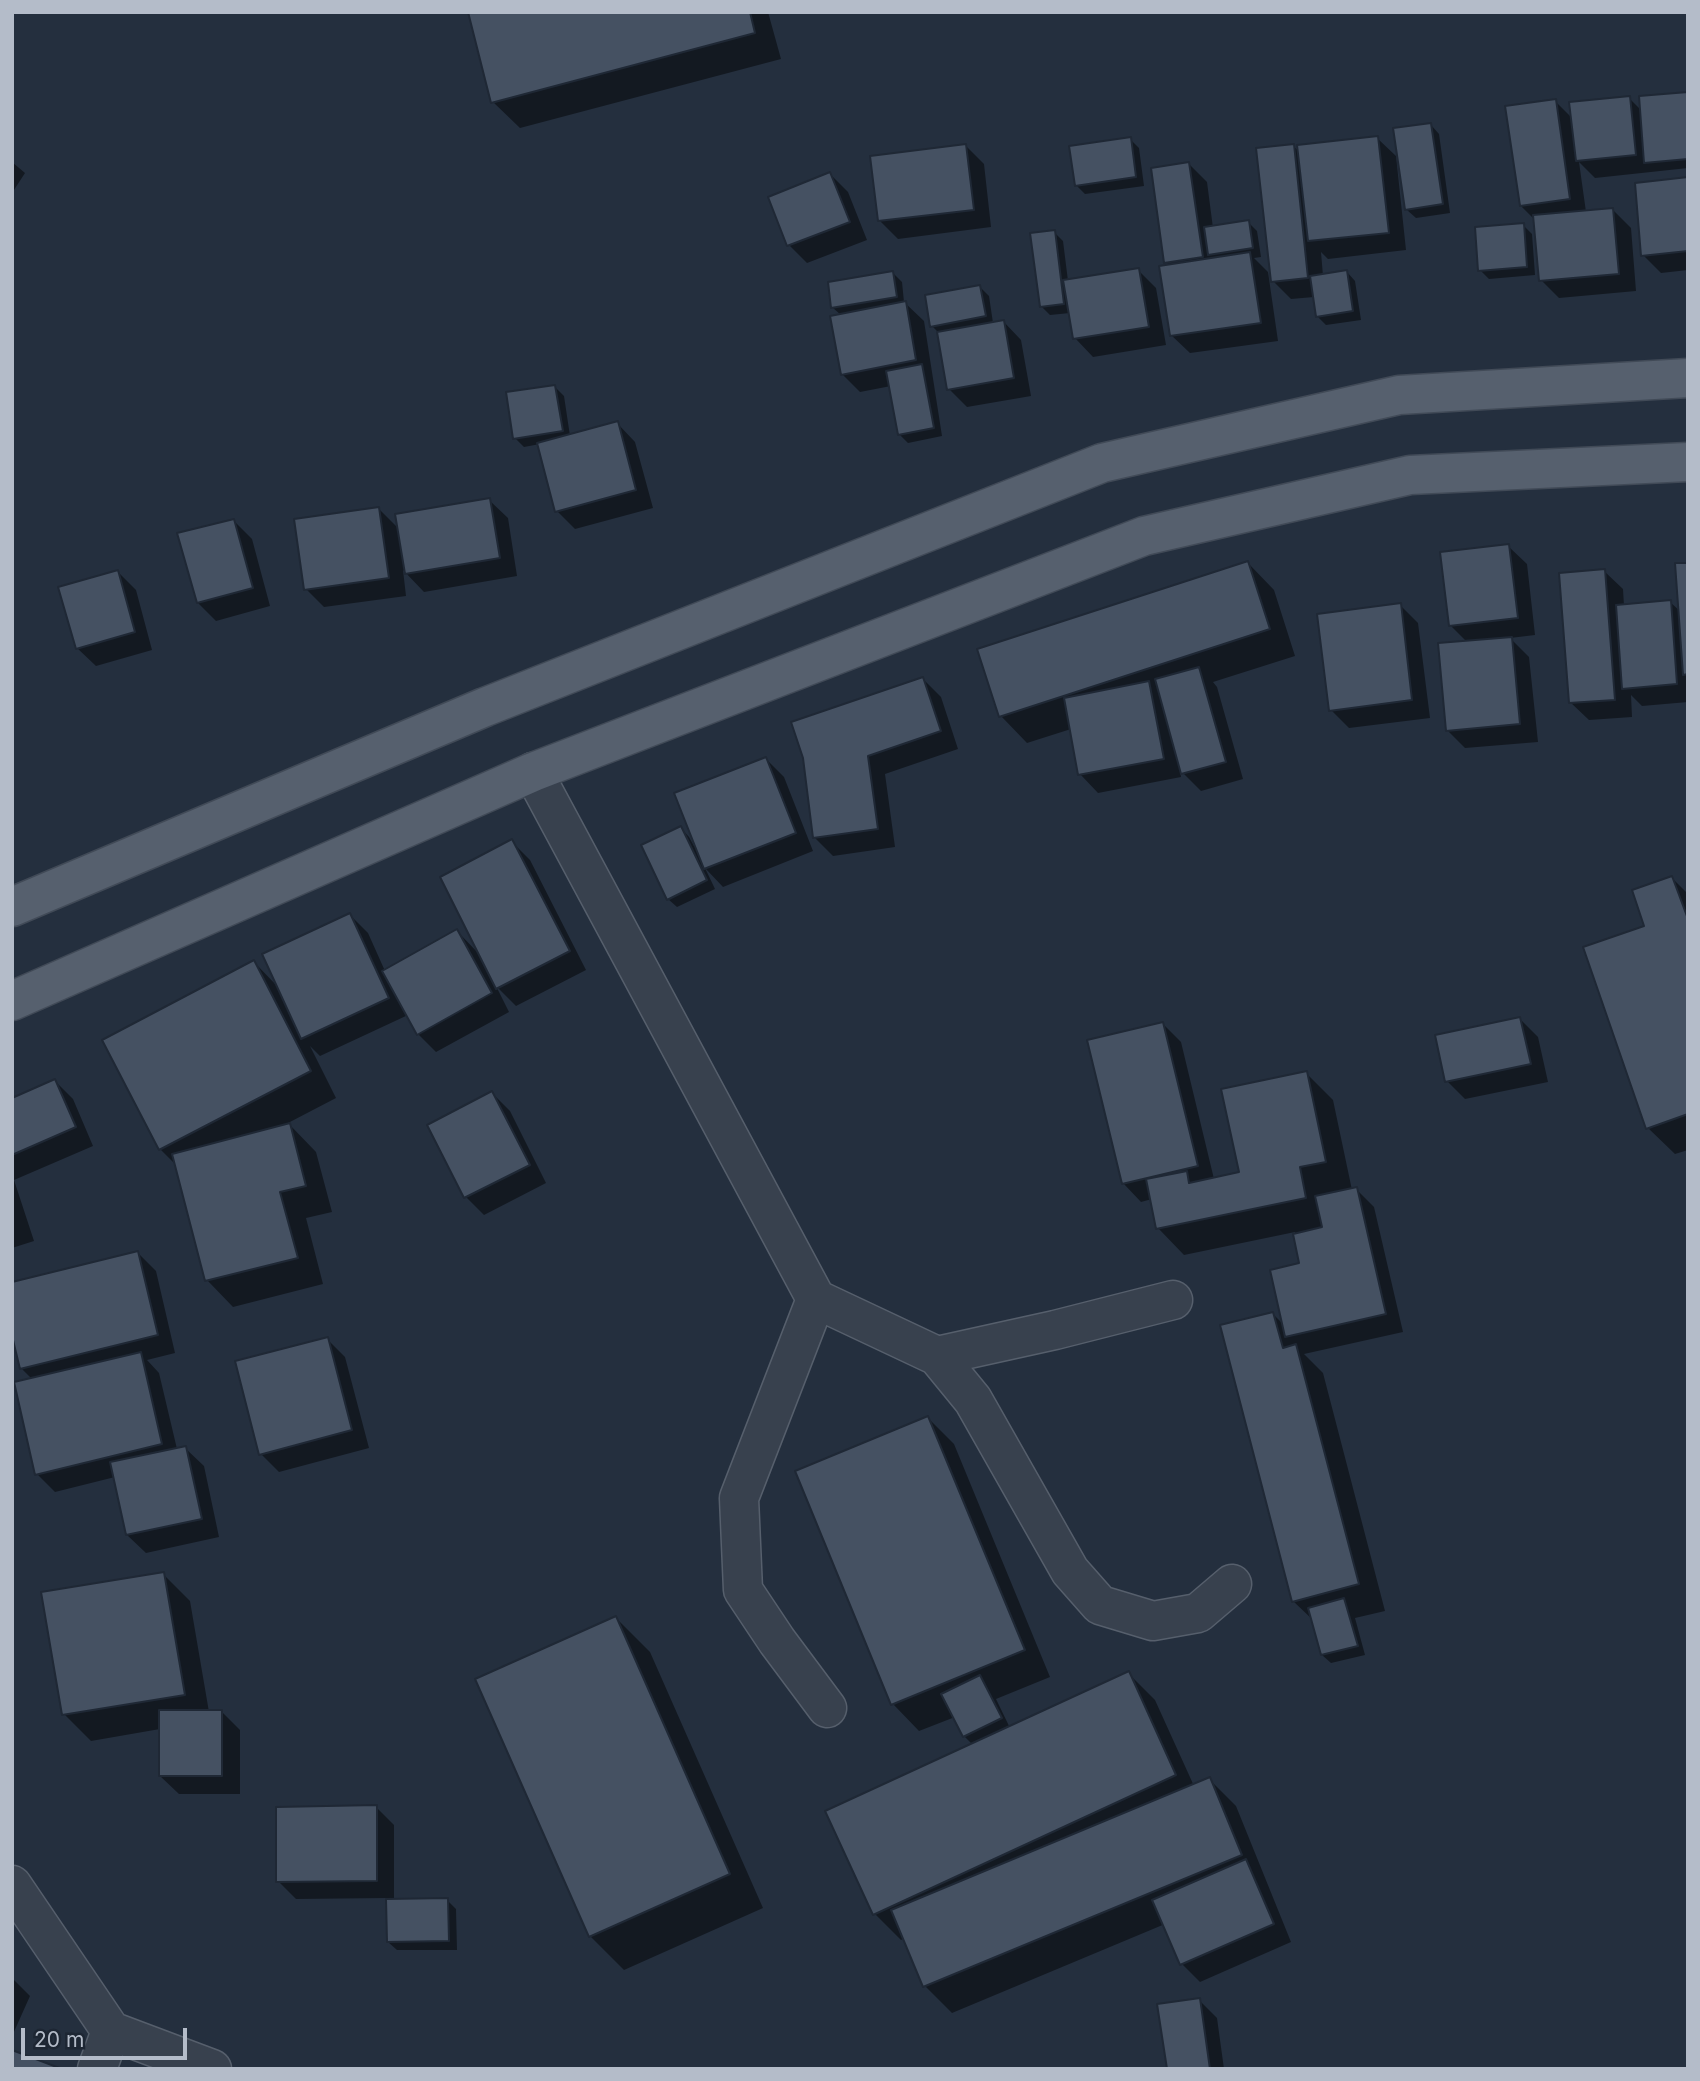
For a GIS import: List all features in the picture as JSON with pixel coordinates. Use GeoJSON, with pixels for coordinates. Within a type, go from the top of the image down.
{"type":"FeatureCollection","features":[{"type":"Feature","properties":{"kind":"main road"},"geometry":{"type":"LineString","coordinates":[[12,907],[485,707],[1102,463],[1399,395],[1688,378]]}},
{"type":"Feature","properties":{"kind":"main road"},"geometry":{"type":"LineString","coordinates":[[12,1001],[533,772],[1144,536],[1410,475],[1688,462]]}},
{"type":"Feature","properties":{"kind":"street"},"geometry":{"type":"LineString","coordinates":[[533,772],[816,1299],[937,1356],[973,1400],[1070,1571],[1100,1605],[1153,1621],[1198,1613],[1232,1584]]}},
{"type":"Feature","properties":{"kind":"street"},"geometry":{"type":"LineString","coordinates":[[816,1299],[739,1498],[743,1590],[827,1708]]}},
{"type":"Feature","properties":{"kind":"street"},"geometry":{"type":"LineString","coordinates":[[937,1356],[1174,1300]]}},
{"type":"Feature","properties":{"kind":"street"},"geometry":{"type":"LineString","coordinates":[[12,1885],[111,2031],[212,2069]]}},
{"type":"Feature","properties":{"kind":"street"},"geometry":{"type":"LineString","coordinates":[[97,2069],[111,2031]]}},
{"type":"Feature","properties":{"kind":"building"},"geometry":{"type":"Polygon","coordinates":[[[468,12],[750,12],[755,33],[491,103],[468,12]]]}},
{"type":"Feature","properties":{"kind":"building"},"geometry":{"type":"Polygon","coordinates":[[[1688,92],[1688,159],[1644,163],[1639,96],[1688,92]]]}},
{"type":"Feature","properties":{"kind":"building"},"geometry":{"type":"Polygon","coordinates":[[[1630,96],[1636,155],[1576,161],[1569,102],[1630,96]]]}},
{"type":"Feature","properties":{"kind":"building"},"geometry":{"type":"Polygon","coordinates":[[[1556,99],[1570,199],[1520,206],[1505,106],[1556,99]]]}},
{"type":"Feature","properties":{"kind":"building"},"geometry":{"type":"Polygon","coordinates":[[[1431,123],[1443,204],[1405,210],[1393,128],[1431,123]]]}},
{"type":"Feature","properties":{"kind":"building"},"geometry":{"type":"Polygon","coordinates":[[[1378,136],[1389,233],[1308,241],[1297,145],[1378,136]]]}},
{"type":"Feature","properties":{"kind":"building"},"geometry":{"type":"Polygon","coordinates":[[[1131,137],[1136,177],[1075,186],[1069,146],[1131,137]]]}},
{"type":"Feature","properties":{"kind":"building"},"geometry":{"type":"Polygon","coordinates":[[[966,144],[974,210],[878,221],[870,156],[966,144]]]}},
{"type":"Feature","properties":{"kind":"building"},"geometry":{"type":"Polygon","coordinates":[[[1294,144],[1308,278],[1271,282],[1256,148],[1294,144]]]}},
{"type":"Feature","properties":{"kind":"building"},"geometry":{"type":"Polygon","coordinates":[[[1189,162],[1203,257],[1164,263],[1151,168],[1189,162]]]}},
{"type":"Feature","properties":{"kind":"building"},"geometry":{"type":"Polygon","coordinates":[[[830,172],[850,222],[787,246],[768,197],[830,172]]]}},
{"type":"Feature","properties":{"kind":"building"},"geometry":{"type":"Polygon","coordinates":[[[1688,177],[1688,251],[1641,256],[1635,183],[1688,177]]]}},
{"type":"Feature","properties":{"kind":"building"},"geometry":{"type":"Polygon","coordinates":[[[1613,208],[1619,274],[1539,281],[1533,215],[1613,208]]]}},
{"type":"Feature","properties":{"kind":"building"},"geometry":{"type":"Polygon","coordinates":[[[1249,220],[1253,248],[1208,255],[1204,227],[1249,220]]]}},
{"type":"Feature","properties":{"kind":"building"},"geometry":{"type":"Polygon","coordinates":[[[1524,223],[1527,267],[1478,271],[1475,227],[1524,223]]]}},
{"type":"Feature","properties":{"kind":"building"},"geometry":{"type":"Polygon","coordinates":[[[1055,230],[1064,304],[1040,307],[1030,233],[1055,230]]]}},
{"type":"Feature","properties":{"kind":"building"},"geometry":{"type":"Polygon","coordinates":[[[1250,252],[1261,323],[1170,336],[1159,266],[1250,252]]]}},
{"type":"Feature","properties":{"kind":"building"},"geometry":{"type":"Polygon","coordinates":[[[1139,268],[1149,327],[1073,339],[1063,280],[1139,268]]]}},
{"type":"Feature","properties":{"kind":"building"},"geometry":{"type":"Polygon","coordinates":[[[1347,270],[1353,311],[1316,317],[1310,276],[1347,270]]]}},
{"type":"Feature","properties":{"kind":"building"},"geometry":{"type":"Polygon","coordinates":[[[893,271],[897,297],[831,308],[828,282],[893,271]]]}},
{"type":"Feature","properties":{"kind":"building"},"geometry":{"type":"Polygon","coordinates":[[[980,285],[986,316],[930,327],[925,295],[980,285]]]}},
{"type":"Feature","properties":{"kind":"building"},"geometry":{"type":"Polygon","coordinates":[[[906,301],[916,360],[841,375],[830,316],[906,301]]]}},
{"type":"Feature","properties":{"kind":"building"},"geometry":{"type":"Polygon","coordinates":[[[1004,320],[1014,378],[947,390],[937,332],[1004,320]]]}},
{"type":"Feature","properties":{"kind":"building"},"geometry":{"type":"Polygon","coordinates":[[[922,364],[934,428],[898,435],[886,371],[922,364]]]}},
{"type":"Feature","properties":{"kind":"building"},"geometry":{"type":"Polygon","coordinates":[[[555,385],[563,431],[513,439],[506,392],[555,385]]]}},
{"type":"Feature","properties":{"kind":"building"},"geometry":{"type":"Polygon","coordinates":[[[618,421],[636,490],[555,512],[537,443],[618,421]]]}},
{"type":"Feature","properties":{"kind":"building"},"geometry":{"type":"Polygon","coordinates":[[[490,498],[500,558],[405,574],[395,514],[490,498]]]}},
{"type":"Feature","properties":{"kind":"building"},"geometry":{"type":"Polygon","coordinates":[[[379,507],[389,578],[304,590],[294,519],[379,507]]]}},
{"type":"Feature","properties":{"kind":"building"},"geometry":{"type":"Polygon","coordinates":[[[234,519],[253,588],[197,603],[177,533],[234,519]]]}},
{"type":"Feature","properties":{"kind":"building"},"geometry":{"type":"Polygon","coordinates":[[[1509,544],[1518,618],[1449,626],[1440,552],[1509,544]]]}},
{"type":"Feature","properties":{"kind":"building"},"geometry":{"type":"Polygon","coordinates":[[[1248,561],[1270,629],[999,717],[977,649],[1248,561]]]}},
{"type":"Feature","properties":{"kind":"building"},"geometry":{"type":"Polygon","coordinates":[[[1675,563],[1688,563],[1688,674],[1683,675],[1675,563]]]}},
{"type":"Feature","properties":{"kind":"building"},"geometry":{"type":"Polygon","coordinates":[[[1605,569],[1615,700],[1569,703],[1559,573],[1605,569]]]}},
{"type":"Feature","properties":{"kind":"building"},"geometry":{"type":"Polygon","coordinates":[[[118,570],[135,632],[76,649],[58,587],[118,570]]]}},
{"type":"Feature","properties":{"kind":"building"},"geometry":{"type":"Polygon","coordinates":[[[1671,600],[1677,684],[1622,689],[1616,605],[1671,600]]]}},
{"type":"Feature","properties":{"kind":"building"},"geometry":{"type":"Polygon","coordinates":[[[1401,603],[1412,700],[1329,711],[1317,614],[1401,603]]]}},
{"type":"Feature","properties":{"kind":"building"},"geometry":{"type":"Polygon","coordinates":[[[1512,637],[1520,724],[1446,731],[1438,643],[1512,637]]]}},
{"type":"Feature","properties":{"kind":"building"},"geometry":{"type":"Polygon","coordinates":[[[1199,667],[1226,762],[1181,774],[1155,679],[1199,667]]]}},
{"type":"Feature","properties":{"kind":"building"},"geometry":{"type":"Polygon","coordinates":[[[923,677],[941,731],[868,756],[878,829],[813,838],[803,758],[791,722],[923,677]]]}},
{"type":"Feature","properties":{"kind":"building"},"geometry":{"type":"Polygon","coordinates":[[[1149,681],[1164,759],[1078,775],[1064,698],[1149,681]]]}},
{"type":"Feature","properties":{"kind":"building"},"geometry":{"type":"Polygon","coordinates":[[[766,757],[796,833],[704,869],[674,793],[766,757]]]}},
{"type":"Feature","properties":{"kind":"building"},"geometry":{"type":"Polygon","coordinates":[[[681,826],[707,880],[667,900],[641,845],[681,826]]]}},
{"type":"Feature","properties":{"kind":"building"},"geometry":{"type":"Polygon","coordinates":[[[512,839],[570,951],[496,989],[440,877],[512,839]]]}},
{"type":"Feature","properties":{"kind":"building"},"geometry":{"type":"Polygon","coordinates":[[[1672,876],[1688,919],[1688,1114],[1646,1129],[1583,947],[1644,926],[1632,890],[1672,876]]]}},
{"type":"Feature","properties":{"kind":"building"},"geometry":{"type":"Polygon","coordinates":[[[350,913],[389,998],[301,1039],[262,954],[350,913]]]}},
{"type":"Feature","properties":{"kind":"building"},"geometry":{"type":"Polygon","coordinates":[[[457,929],[492,993],[417,1035],[382,971],[457,929]]]}},
{"type":"Feature","properties":{"kind":"building"},"geometry":{"type":"Polygon","coordinates":[[[254,960],[311,1071],[159,1150],[102,1040],[254,960]]]}},
{"type":"Feature","properties":{"kind":"building"},"geometry":{"type":"Polygon","coordinates":[[[1520,1017],[1531,1064],[1445,1082],[1435,1035],[1520,1017]]]}},
{"type":"Feature","properties":{"kind":"building"},"geometry":{"type":"Polygon","coordinates":[[[1163,1022],[1198,1166],[1122,1184],[1087,1040],[1163,1022]]]}},
{"type":"Feature","properties":{"kind":"building"},"geometry":{"type":"Polygon","coordinates":[[[1307,1071],[1326,1162],[1300,1167],[1306,1198],[1156,1229],[1146,1179],[1187,1171],[1189,1183],[1239,1172],[1221,1089],[1307,1071]]]}},
{"type":"Feature","properties":{"kind":"building"},"geometry":{"type":"Polygon","coordinates":[[[55,1079],[76,1127],[12,1155],[12,1098],[55,1079]]]}},
{"type":"Feature","properties":{"kind":"building"},"geometry":{"type":"Polygon","coordinates":[[[492,1091],[530,1165],[464,1198],[427,1125],[492,1091]]]}},
{"type":"Feature","properties":{"kind":"building"},"geometry":{"type":"Polygon","coordinates":[[[290,1123],[306,1186],[280,1192],[298,1258],[205,1281],[172,1154],[290,1123]]]}},
{"type":"Feature","properties":{"kind":"building"},"geometry":{"type":"Polygon","coordinates":[[[1357,1187],[1386,1314],[1285,1337],[1270,1270],[1299,1263],[1293,1234],[1322,1227],[1315,1196],[1357,1187]]]}},
{"type":"Feature","properties":{"kind":"building"},"geometry":{"type":"Polygon","coordinates":[[[138,1251],[158,1335],[20,1369],[12,1336],[12,1282],[138,1251]]]}},
{"type":"Feature","properties":{"kind":"building"},"geometry":{"type":"Polygon","coordinates":[[[1273,1312],[1283,1348],[1296,1344],[1359,1584],[1292,1602],[1220,1325],[1273,1312]]]}},
{"type":"Feature","properties":{"kind":"building"},"geometry":{"type":"Polygon","coordinates":[[[328,1337],[352,1430],[259,1455],[235,1361],[328,1337]]]}},
{"type":"Feature","properties":{"kind":"building"},"geometry":{"type":"Polygon","coordinates":[[[141,1352],[162,1444],[35,1475],[14,1382],[141,1352]]]}},
{"type":"Feature","properties":{"kind":"building"},"geometry":{"type":"Polygon","coordinates":[[[928,1416],[1025,1650],[891,1705],[795,1471],[928,1416]]]}},
{"type":"Feature","properties":{"kind":"building"},"geometry":{"type":"Polygon","coordinates":[[[186,1446],[202,1519],[126,1535],[110,1462],[186,1446]]]}},
{"type":"Feature","properties":{"kind":"building"},"geometry":{"type":"Polygon","coordinates":[[[164,1572],[185,1695],[62,1715],[41,1592],[164,1572]]]}},
{"type":"Feature","properties":{"kind":"building"},"geometry":{"type":"Polygon","coordinates":[[[1344,1598],[1358,1646],[1321,1655],[1308,1608],[1344,1598]]]}},
{"type":"Feature","properties":{"kind":"building"},"geometry":{"type":"Polygon","coordinates":[[[616,1616],[730,1874],[589,1937],[475,1679],[616,1616]]]}},
{"type":"Feature","properties":{"kind":"building"},"geometry":{"type":"Polygon","coordinates":[[[1129,1671],[1176,1775],[873,1915],[825,1811],[1129,1671]]]}},
{"type":"Feature","properties":{"kind":"building"},"geometry":{"type":"Polygon","coordinates":[[[980,1675],[1002,1718],[963,1737],[941,1694],[980,1675]]]}},
{"type":"Feature","properties":{"kind":"building"},"geometry":{"type":"Polygon","coordinates":[[[159,1710],[222,1710],[222,1776],[159,1776],[159,1710]]]}},
{"type":"Feature","properties":{"kind":"building"},"geometry":{"type":"Polygon","coordinates":[[[1210,1777],[1242,1855],[923,1987],[891,1910],[1210,1777]]]}},
{"type":"Feature","properties":{"kind":"building"},"geometry":{"type":"Polygon","coordinates":[[[377,1805],[377,1881],[276,1882],[276,1807],[377,1805]]]}},
{"type":"Feature","properties":{"kind":"building"},"geometry":{"type":"Polygon","coordinates":[[[1246,1859],[1274,1924],[1180,1965],[1152,1900],[1246,1859]]]}},
{"type":"Feature","properties":{"kind":"building"},"geometry":{"type":"Polygon","coordinates":[[[448,1898],[449,1941],[387,1942],[386,1899],[448,1898]]]}},
{"type":"Feature","properties":{"kind":"building"},"geometry":{"type":"Polygon","coordinates":[[[1200,1998],[1210,2069],[1167,2069],[1157,2004],[1200,1998]]]}},
{"type":"Feature","properties":{"kind":"building"},"geometry":{"type":"Polygon","coordinates":[[[12,2050],[62,2069],[12,2069],[12,2050]]]}}]}
